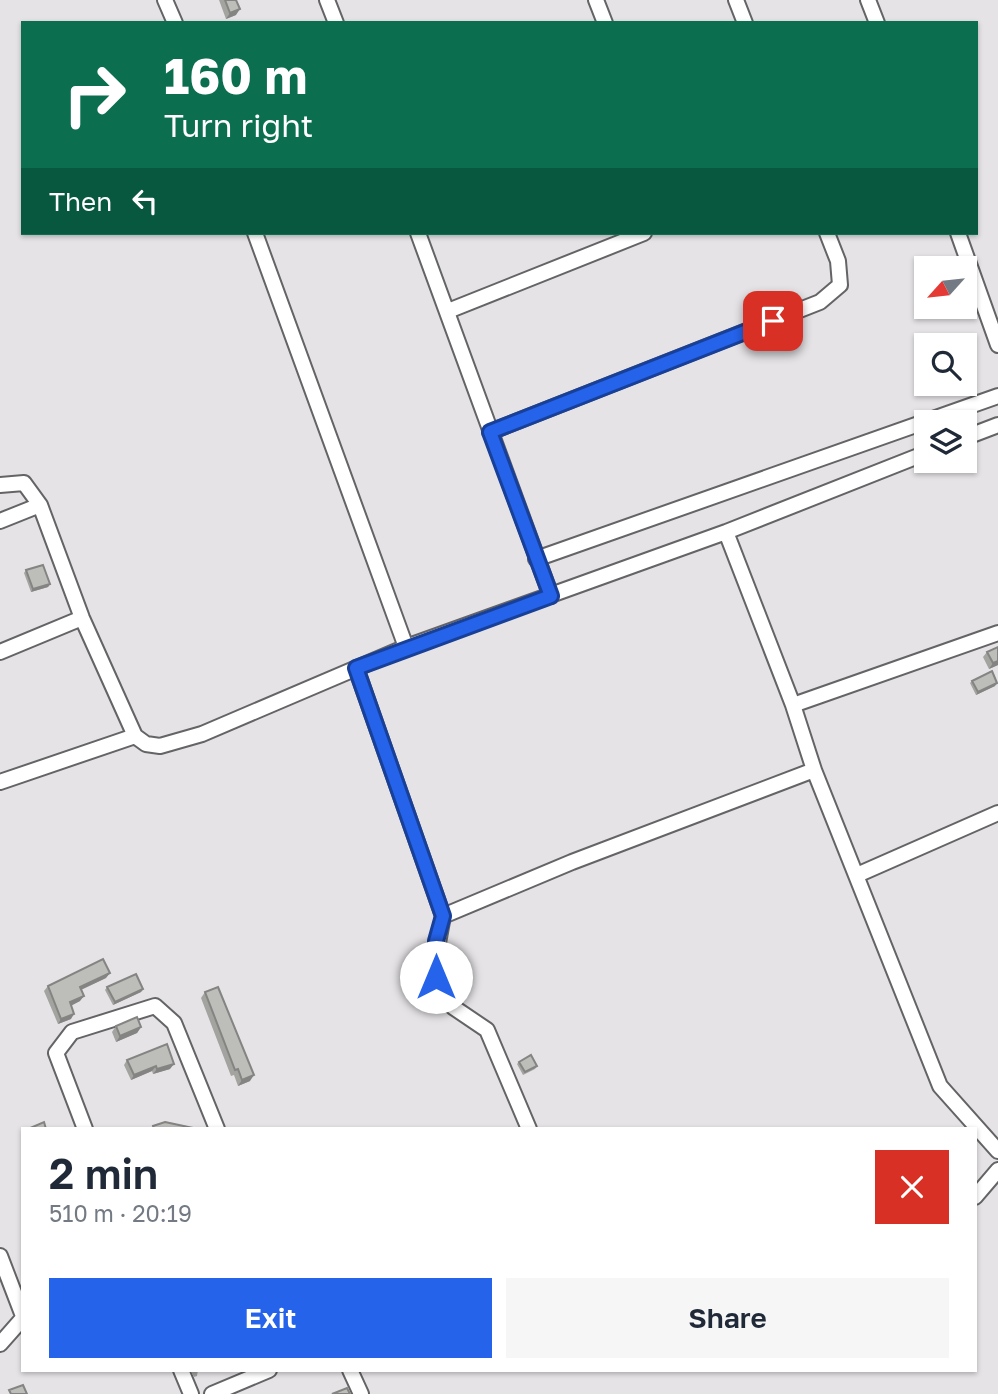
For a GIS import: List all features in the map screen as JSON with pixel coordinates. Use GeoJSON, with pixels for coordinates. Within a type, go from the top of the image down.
{"type":"FeatureCollection","features":[{"type":"Feature","properties":{"kind":"street"},"geometry":{"type":"LineString","coordinates":[[165,0],[174,21]]}},
{"type":"Feature","properties":{"kind":"street"},"geometry":{"type":"LineString","coordinates":[[327,0],[335,21]]}},
{"type":"Feature","properties":{"kind":"street"},"geometry":{"type":"LineString","coordinates":[[596,0],[604,21]]}},
{"type":"Feature","properties":{"kind":"street"},"geometry":{"type":"LineString","coordinates":[[736,0],[744,21]]}},
{"type":"Feature","properties":{"kind":"street"},"geometry":{"type":"LineString","coordinates":[[868,0],[876,21]]}},
{"type":"Feature","properties":{"kind":"street"},"geometry":{"type":"LineString","coordinates":[[256,235],[406,647]]}},
{"type":"Feature","properties":{"kind":"street"},"geometry":{"type":"LineString","coordinates":[[419,235],[551,596]]}},
{"type":"Feature","properties":{"kind":"street"},"geometry":{"type":"LineString","coordinates":[[448,311],[639,235]]}},
{"type":"Feature","properties":{"kind":"street"},"geometry":{"type":"LineString","coordinates":[[490,432],[820,303],[840,285],[838,261],[828,235]]}},
{"type":"Feature","properties":{"kind":"street"},"geometry":{"type":"LineString","coordinates":[[959,235],[998,345]]}},
{"type":"Feature","properties":{"kind":"street"},"geometry":{"type":"LineString","coordinates":[[536,559],[998,396]]}},
{"type":"Feature","properties":{"kind":"street"},"geometry":{"type":"LineString","coordinates":[[977,433],[998,425]]}},
{"type":"Feature","properties":{"kind":"street"},"geometry":{"type":"LineString","coordinates":[[0,485],[24,483],[40,505],[82,618],[135,736],[153,746],[178,742],[406,647],[726,532],[914,458]]}},
{"type":"Feature","properties":{"kind":"street"},"geometry":{"type":"LineString","coordinates":[[0,521],[40,505]]}},
{"type":"Feature","properties":{"kind":"street"},"geometry":{"type":"LineString","coordinates":[[726,532],[896,982],[940,1086],[977,1127]]}},
{"type":"Feature","properties":{"kind":"street"},"geometry":{"type":"LineString","coordinates":[[0,652],[82,618]]}},
{"type":"Feature","properties":{"kind":"street"},"geometry":{"type":"LineString","coordinates":[[793,705],[998,633]]}},
{"type":"Feature","properties":{"kind":"street"},"geometry":{"type":"LineString","coordinates":[[356,668],[443,916],[435,959],[441,992],[453,1007],[487,1030],[528,1127]]}},
{"type":"Feature","properties":{"kind":"street"},"geometry":{"type":"LineString","coordinates":[[0,782],[135,736]]}},
{"type":"Feature","properties":{"kind":"street"},"geometry":{"type":"LineString","coordinates":[[443,916],[572,862],[814,770]]}},
{"type":"Feature","properties":{"kind":"street"},"geometry":{"type":"LineString","coordinates":[[857,875],[998,813]]}},
{"type":"Feature","properties":{"kind":"street"},"geometry":{"type":"LineString","coordinates":[[84,1127],[56,1053],[72,1032],[155,1006],[174,1023],[216,1127]]}},
{"type":"Feature","properties":{"kind":"street"},"geometry":{"type":"LineString","coordinates":[[977,1127],[998,1151]]}},
{"type":"Feature","properties":{"kind":"street"},"geometry":{"type":"LineString","coordinates":[[977,1195],[998,1170]]}},
{"type":"Feature","properties":{"kind":"street"},"geometry":{"type":"LineString","coordinates":[[0,1256],[21,1312]]}},
{"type":"Feature","properties":{"kind":"street"},"geometry":{"type":"LineString","coordinates":[[0,1344],[21,1319]]}},
{"type":"Feature","properties":{"kind":"street"},"geometry":{"type":"LineString","coordinates":[[182,1372],[191,1394]]}},
{"type":"Feature","properties":{"kind":"street"},"geometry":{"type":"LineString","coordinates":[[212,1394],[264,1372]]}},
{"type":"Feature","properties":{"kind":"street"},"geometry":{"type":"LineString","coordinates":[[352,1372],[361,1394]]}},
{"type":"Feature","properties":{"kind":"building"},"geometry":{"type":"Polygon","coordinates":[[[225,0],[236,0],[240,9],[230,13],[225,0]]]}},
{"type":"Feature","properties":{"kind":"building"},"geometry":{"type":"Polygon","coordinates":[[[43,565],[50,584],[33,589],[26,570],[43,565]]]}},
{"type":"Feature","properties":{"kind":"building"},"geometry":{"type":"Polygon","coordinates":[[[998,647],[998,661],[993,663],[987,652],[998,647]]]}},
{"type":"Feature","properties":{"kind":"building"},"geometry":{"type":"Polygon","coordinates":[[[992,671],[997,683],[978,692],[972,681],[992,671]]]}},
{"type":"Feature","properties":{"kind":"building"},"geometry":{"type":"Polygon","coordinates":[[[103,959],[110,973],[80,987],[84,996],[70,1002],[74,1014],[61,1019],[48,986],[103,959]]]}},
{"type":"Feature","properties":{"kind":"building"},"geometry":{"type":"Polygon","coordinates":[[[136,974],[143,989],[115,1002],[107,987],[136,974]]]}},
{"type":"Feature","properties":{"kind":"building"},"geometry":{"type":"Polygon","coordinates":[[[218,987],[254,1075],[242,1080],[238,1069],[235,1070],[205,992],[218,987]]]}},
{"type":"Feature","properties":{"kind":"building"},"geometry":{"type":"Polygon","coordinates":[[[137,1017],[141,1027],[120,1036],[116,1026],[137,1017]]]}},
{"type":"Feature","properties":{"kind":"building"},"geometry":{"type":"Polygon","coordinates":[[[167,1044],[174,1064],[157,1069],[156,1066],[134,1075],[127,1060],[167,1044]]]}},
{"type":"Feature","properties":{"kind":"building"},"geometry":{"type":"Polygon","coordinates":[[[531,1055],[537,1066],[525,1072],[519,1062],[531,1055]]]}},
{"type":"Feature","properties":{"kind":"building"},"geometry":{"type":"Polygon","coordinates":[[[44,1122],[45,1127],[33,1127],[44,1122]]]}},
{"type":"Feature","properties":{"kind":"building"},"geometry":{"type":"Polygon","coordinates":[[[165,1122],[188,1127],[153,1127],[165,1122]]]}},
{"type":"Feature","properties":{"kind":"building"},"geometry":{"type":"Polygon","coordinates":[[[23,1385],[27,1394],[11,1394],[9,1390],[23,1385]]]}},
{"type":"Feature","properties":{"kind":"building"},"geometry":{"type":"Polygon","coordinates":[[[347,1388],[350,1394],[332,1394],[347,1388]]]}},
{"type":"Feature","properties":{"kind":"route"},"geometry":{"type":"LineString","coordinates":[[436,977],[436,941],[443,916],[356,668],[406,647],[551,596],[490,432],[773,321]]}}]}
